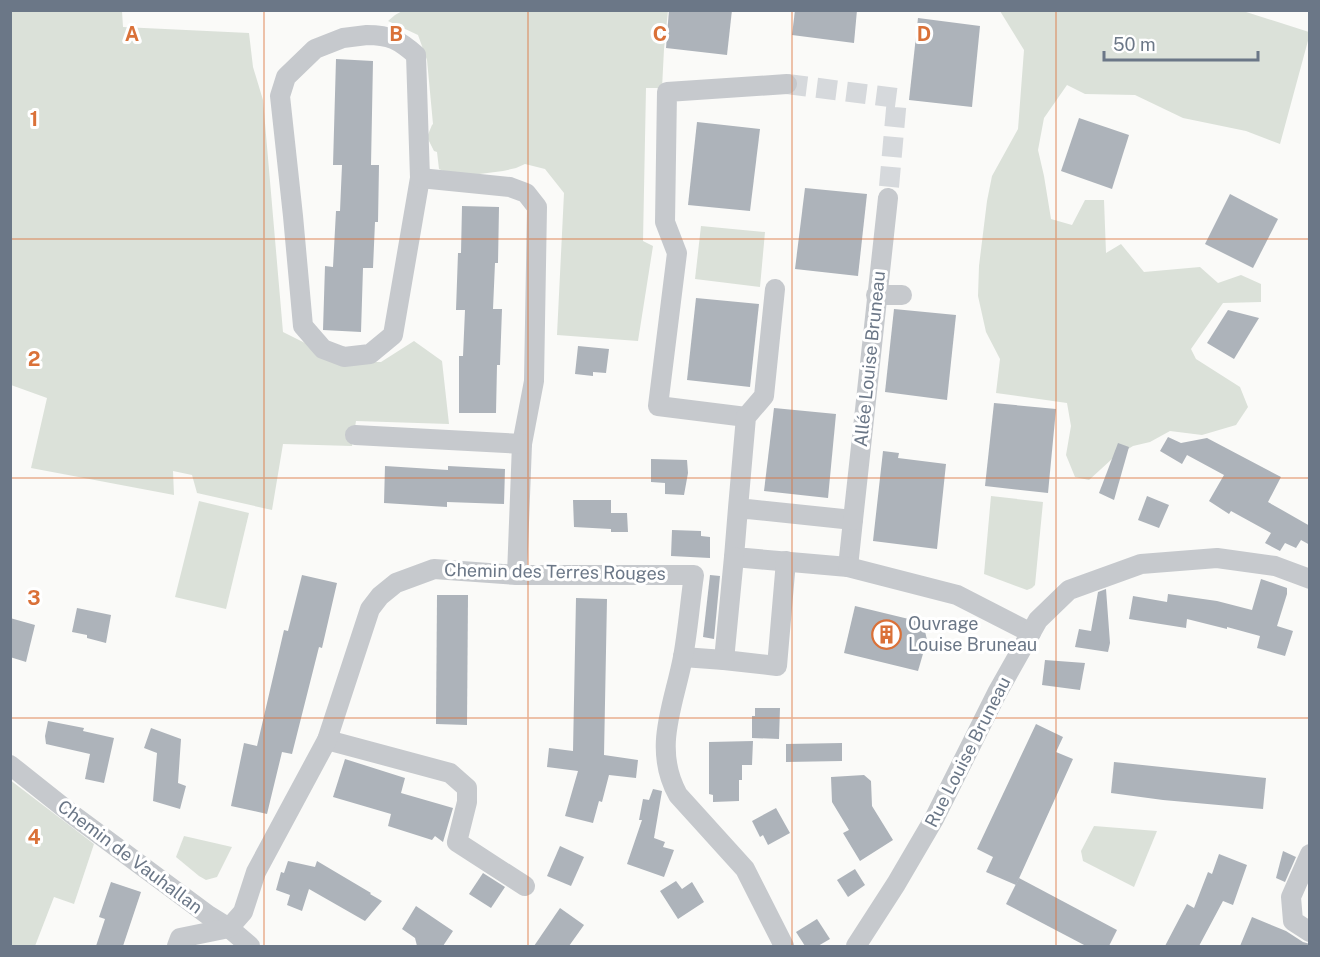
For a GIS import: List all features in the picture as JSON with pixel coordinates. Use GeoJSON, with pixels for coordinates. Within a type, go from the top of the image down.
{"type":"FeatureCollection","features":[{"type":"Feature","properties":{"kind":"street"},"geometry":{"type":"LineString","coordinates":[[384,35],[403,43],[416,55],[420,178],[393,335],[370,354],[344,357],[323,349],[303,326],[279,96],[286,76],[315,49],[343,38],[384,35]]}},
{"type":"Feature","properties":{"kind":"street"},"geometry":{"type":"LineString","coordinates":[[746,417],[658,406],[676,253],[665,222],[668,92],[787,84]]}},
{"type":"Feature","properties":{"kind":"street"},"geometry":{"type":"LineString","coordinates":[[420,178],[510,187],[526,193],[537,207],[534,381],[522,444],[517,575]]}},
{"type":"Feature","properties":{"kind":"street","name":"Allée Louise Bruneau"},"geometry":{"type":"LineString","coordinates":[[848,567],[888,198]]}},
{"type":"Feature","properties":{"kind":"street"},"geometry":{"type":"LineString","coordinates":[[724,660],[746,417],[764,396],[775,289]]}},
{"type":"Feature","properties":{"kind":"street"},"geometry":{"type":"LineString","coordinates":[[876,296],[902,296]]}},
{"type":"Feature","properties":{"kind":"street"},"geometry":{"type":"LineString","coordinates":[[356,435],[522,444]]}},
{"type":"Feature","properties":{"kind":"street"},"geometry":{"type":"LineString","coordinates":[[738,508],[852,520]]}},
{"type":"Feature","properties":{"kind":"street"},"geometry":{"type":"LineString","coordinates":[[734,557],[848,567],[957,595],[1031,633]]}},
{"type":"Feature","properties":{"kind":"street","name":"Rue Louise Bruneau"},"geometry":{"type":"LineString","coordinates":[[856,946],[934,819],[997,693],[1038,620],[1069,590],[1141,564],[1217,558],[1275,566],[1310,579]]}},
{"type":"Feature","properties":{"kind":"street"},"geometry":{"type":"LineString","coordinates":[[683,657],[777,666],[786,561]]}},
{"type":"Feature","properties":{"kind":"street","name":"Chemin des Terres Rouges"},"geometry":{"type":"LineString","coordinates":[[229,928],[243,912],[256,872],[327,741],[370,609],[396,583],[434,569],[517,575],[694,574],[683,657],[668,720],[665,753],[671,782],[678,795],[744,869],[784,946]]}},
{"type":"Feature","properties":{"kind":"street"},"geometry":{"type":"LineString","coordinates":[[327,741],[450,774],[467,788],[467,802],[457,842],[525,885]]}},
{"type":"Feature","properties":{"kind":"street","name":"Chemin de Vauhallan"},"geometry":{"type":"LineString","coordinates":[[10,765],[73,815],[229,928],[250,946]]}},
{"type":"Feature","properties":{"kind":"street"},"geometry":{"type":"LineString","coordinates":[[1310,854],[1291,897],[1293,921],[1310,932]]}},
{"type":"Feature","properties":{"kind":"street"},"geometry":{"type":"LineString","coordinates":[[177,946],[180,938],[229,928]]}},
{"type":"Feature","properties":{"kind":"shaded area"},"geometry":{"type":"Polygon","coordinates":[[[404,10],[668,11],[662,88],[646,88],[643,241],[653,246],[638,341],[557,335],[564,193],[545,169],[525,164],[503,171],[456,177],[439,169],[437,152],[434,151],[427,137],[433,124],[427,60],[418,35],[388,21],[404,10]]]}},
{"type":"Feature","properties":{"kind":"shaded area"},"geometry":{"type":"Polygon","coordinates":[[[11,11],[122,11],[123,27],[249,33],[253,67],[263,100],[283,332],[335,362],[381,362],[414,341],[442,361],[449,424],[356,421],[352,446],[283,444],[272,510],[197,493],[192,475],[173,471],[174,495],[31,468],[47,398],[11,385],[11,11]]]}},
{"type":"Feature","properties":{"kind":"shaded area"},"geometry":{"type":"Polygon","coordinates":[[[1000,11],[1243,11],[1309,32],[1280,144],[1246,131],[1183,118],[1135,95],[1085,94],[1067,85],[1044,118],[1038,150],[1051,219],[1072,225],[1085,200],[1104,200],[1106,253],[1121,244],[1144,272],[1200,267],[1218,283],[1241,275],[1261,284],[1261,302],[1223,303],[1191,349],[1196,359],[1240,387],[1248,407],[1236,425],[1202,435],[1170,431],[1150,442],[1133,446],[1112,459],[1089,480],[1075,477],[1066,455],[1071,426],[1067,403],[996,393],[1000,359],[986,332],[978,296],[979,266],[992,176],[1018,129],[1024,50],[1000,11]]]}},
{"type":"Feature","properties":{"kind":"shaded area"},"geometry":{"type":"Polygon","coordinates":[[[701,226],[765,232],[760,287],[695,279],[701,226]]]}},
{"type":"Feature","properties":{"kind":"shaded area"},"geometry":{"type":"Polygon","coordinates":[[[991,496],[1043,502],[1035,585],[1032,588],[1027,590],[984,574],[991,496]]]}},
{"type":"Feature","properties":{"kind":"shaded area"},"geometry":{"type":"Polygon","coordinates":[[[199,501],[249,513],[226,609],[175,597],[199,501]]]}},
{"type":"Feature","properties":{"kind":"shaded area"},"geometry":{"type":"Polygon","coordinates":[[[10,780],[94,844],[74,904],[54,897],[35,946],[11,946],[10,780]]]}},
{"type":"Feature","properties":{"kind":"shaded area"},"geometry":{"type":"Polygon","coordinates":[[[1094,826],[1157,831],[1134,887],[1083,861],[1081,851],[1094,826]]]}},
{"type":"Feature","properties":{"kind":"shaded area"},"geometry":{"type":"Polygon","coordinates":[[[184,836],[232,847],[217,877],[206,880],[176,857],[184,836]]]}},
{"type":"Feature","properties":{"kind":"building"},"geometry":{"type":"Polygon","coordinates":[[[669,10],[732,10],[727,55],[666,48],[669,10]]]}},
{"type":"Feature","properties":{"kind":"building"},"geometry":{"type":"Polygon","coordinates":[[[795,10],[857,10],[854,43],[792,35],[795,10]]]}},
{"type":"Feature","properties":{"kind":"building"},"geometry":{"type":"Polygon","coordinates":[[[918,18],[980,26],[972,107],[909,100],[918,18]]]}},
{"type":"Feature","properties":{"kind":"building"},"geometry":{"type":"Polygon","coordinates":[[[336,59],[373,61],[371,165],[379,165],[378,222],[375,222],[373,268],[363,268],[361,332],[323,330],[325,266],[333,267],[336,211],[340,211],[342,165],[333,165],[336,59]]]}},
{"type":"Feature","properties":{"kind":"building"},"geometry":{"type":"Polygon","coordinates":[[[1079,118],[1129,135],[1112,189],[1061,171],[1079,118]]]}},
{"type":"Feature","properties":{"kind":"building"},"geometry":{"type":"Polygon","coordinates":[[[697,122],[760,129],[750,211],[688,205],[697,122]]]}},
{"type":"Feature","properties":{"kind":"building"},"geometry":{"type":"Polygon","coordinates":[[[805,188],[867,194],[858,276],[795,269],[805,188]]]}},
{"type":"Feature","properties":{"kind":"building"},"geometry":{"type":"Polygon","coordinates":[[[1230,194],[1278,219],[1253,268],[1205,244],[1230,194]]]}},
{"type":"Feature","properties":{"kind":"building"},"geometry":{"type":"Polygon","coordinates":[[[462,206],[499,207],[498,263],[495,263],[493,309],[502,309],[496,413],[459,413],[459,356],[463,356],[465,310],[456,310],[462,206]]]}},
{"type":"Feature","properties":{"kind":"building"},"geometry":{"type":"Polygon","coordinates":[[[696,298],[759,304],[750,387],[687,380],[696,298]]]}},
{"type":"Feature","properties":{"kind":"building"},"geometry":{"type":"Polygon","coordinates":[[[894,309],[956,315],[947,400],[885,392],[894,309]]]}},
{"type":"Feature","properties":{"kind":"building"},"geometry":{"type":"Polygon","coordinates":[[[1228,310],[1259,318],[1234,359],[1207,343],[1228,310]]]}},
{"type":"Feature","properties":{"kind":"building"},"geometry":{"type":"Polygon","coordinates":[[[578,346],[609,349],[606,373],[593,372],[593,376],[575,374],[578,346]]]}},
{"type":"Feature","properties":{"kind":"building"},"geometry":{"type":"Polygon","coordinates":[[[994,403],[1056,409],[1048,493],[985,486],[994,403]]]}},
{"type":"Feature","properties":{"kind":"building"},"geometry":{"type":"Polygon","coordinates":[[[774,408],[836,414],[828,498],[764,491],[774,408]]]}},
{"type":"Feature","properties":{"kind":"building"},"geometry":{"type":"Polygon","coordinates":[[[1168,437],[1181,443],[1207,438],[1281,477],[1268,502],[1310,526],[1310,545],[1301,540],[1296,548],[1285,543],[1280,551],[1265,543],[1271,533],[1231,511],[1229,514],[1209,501],[1224,475],[1187,455],[1182,464],[1160,451],[1168,437]]]}},
{"type":"Feature","properties":{"kind":"building"},"geometry":{"type":"Polygon","coordinates":[[[1118,443],[1129,447],[1114,500],[1099,493],[1118,443]]]}},
{"type":"Feature","properties":{"kind":"building"},"geometry":{"type":"Polygon","coordinates":[[[883,451],[899,453],[898,458],[946,464],[937,549],[873,541],[883,451]]]}},
{"type":"Feature","properties":{"kind":"building"},"geometry":{"type":"Polygon","coordinates":[[[651,459],[687,460],[688,473],[684,495],[665,494],[665,483],[651,482],[651,459]]]}},
{"type":"Feature","properties":{"kind":"building"},"geometry":{"type":"Polygon","coordinates":[[[385,466],[448,470],[448,466],[505,469],[504,504],[447,502],[447,507],[384,503],[385,466]]]}},
{"type":"Feature","properties":{"kind":"building"},"geometry":{"type":"Polygon","coordinates":[[[1147,496],[1169,505],[1159,528],[1138,520],[1147,496]]]}},
{"type":"Feature","properties":{"kind":"building"},"geometry":{"type":"Polygon","coordinates":[[[573,500],[611,500],[611,513],[627,513],[628,532],[574,527],[573,500]]]}},
{"type":"Feature","properties":{"kind":"building"},"geometry":{"type":"Polygon","coordinates":[[[672,530],[701,531],[701,536],[710,537],[710,558],[671,556],[672,530]]]}},
{"type":"Feature","properties":{"kind":"building"},"geometry":{"type":"Polygon","coordinates":[[[302,575],[337,583],[322,648],[319,647],[292,754],[282,752],[267,814],[231,806],[244,743],[257,746],[284,630],[288,631],[302,575]]]}},
{"type":"Feature","properties":{"kind":"building"},"geometry":{"type":"Polygon","coordinates":[[[710,575],[720,576],[714,639],[703,637],[710,575]]]}},
{"type":"Feature","properties":{"kind":"building"},"geometry":{"type":"Polygon","coordinates":[[[1261,579],[1287,588],[1277,626],[1293,631],[1285,656],[1257,648],[1260,636],[1227,627],[1227,629],[1187,619],[1186,628],[1129,619],[1133,596],[1167,602],[1168,594],[1217,601],[1252,610],[1261,579]]]}},
{"type":"Feature","properties":{"kind":"building"},"geometry":{"type":"Polygon","coordinates":[[[1106,589],[1110,643],[1108,652],[1075,647],[1079,629],[1091,631],[1098,592],[1106,589]]]}},
{"type":"Feature","properties":{"kind":"building"},"geometry":{"type":"Polygon","coordinates":[[[437,595],[468,595],[467,725],[436,724],[437,595]]]}},
{"type":"Feature","properties":{"kind":"building"},"geometry":{"type":"Polygon","coordinates":[[[576,598],[607,599],[604,755],[638,760],[636,778],[609,775],[602,802],[599,801],[593,823],[565,816],[578,771],[547,767],[549,748],[573,751],[576,598]]]}},
{"type":"Feature","properties":{"kind":"building","name":"Ouvrage Louise Bruneau"},"geometry":{"type":"Polygon","coordinates":[[[855,606],[917,621],[924,627],[927,640],[918,671],[844,653],[855,606]]]}},
{"type":"Feature","properties":{"kind":"building"},"geometry":{"type":"Polygon","coordinates":[[[77,608],[111,615],[106,643],[72,632],[77,608]]]}},
{"type":"Feature","properties":{"kind":"building"},"geometry":{"type":"Polygon","coordinates":[[[10,618],[35,625],[26,662],[10,657],[10,618]]]}},
{"type":"Feature","properties":{"kind":"building"},"geometry":{"type":"Polygon","coordinates":[[[1045,660],[1085,663],[1080,690],[1042,685],[1045,660]]]}},
{"type":"Feature","properties":{"kind":"building"},"geometry":{"type":"Polygon","coordinates":[[[755,708],[780,708],[779,739],[752,738],[752,716],[755,716],[755,708]]]}},
{"type":"Feature","properties":{"kind":"building"},"geometry":{"type":"Polygon","coordinates":[[[48,721],[84,728],[83,731],[114,738],[104,783],[85,779],[90,754],[46,744],[48,721]]]}},
{"type":"Feature","properties":{"kind":"building"},"geometry":{"type":"Polygon","coordinates":[[[1036,724],[1063,737],[1056,752],[1073,759],[1016,885],[986,872],[993,857],[977,849],[1036,724]]]}},
{"type":"Feature","properties":{"kind":"building"},"geometry":{"type":"Polygon","coordinates":[[[151,728],[181,739],[178,783],[186,786],[180,809],[153,801],[157,753],[144,748],[151,728]]]}},
{"type":"Feature","properties":{"kind":"building"},"geometry":{"type":"Polygon","coordinates":[[[753,741],[752,765],[742,765],[739,801],[713,802],[713,795],[709,794],[709,742],[753,741]]]}},
{"type":"Feature","properties":{"kind":"building"},"geometry":{"type":"Polygon","coordinates":[[[842,743],[842,761],[786,762],[786,744],[842,743]]]}},
{"type":"Feature","properties":{"kind":"building"},"geometry":{"type":"Polygon","coordinates":[[[345,759],[405,778],[401,793],[453,808],[443,842],[435,836],[432,840],[388,826],[391,814],[333,797],[345,759]]]}},
{"type":"Feature","properties":{"kind":"building"},"geometry":{"type":"Polygon","coordinates":[[[1114,762],[1266,778],[1263,809],[1111,793],[1114,762]]]}},
{"type":"Feature","properties":{"kind":"building"},"geometry":{"type":"Polygon","coordinates":[[[864,775],[871,781],[872,806],[893,840],[860,861],[843,833],[849,830],[832,802],[831,777],[864,775]]]}},
{"type":"Feature","properties":{"kind":"building"},"geometry":{"type":"Polygon","coordinates":[[[653,789],[662,791],[654,838],[665,842],[663,847],[674,850],[664,877],[627,864],[642,820],[639,820],[643,799],[649,800],[653,789]]]}},
{"type":"Feature","properties":{"kind":"building"},"geometry":{"type":"Polygon","coordinates":[[[776,808],[790,833],[768,845],[763,835],[760,837],[752,821],[776,808]]]}},
{"type":"Feature","properties":{"kind":"building"},"geometry":{"type":"Polygon","coordinates":[[[560,846],[584,857],[571,886],[547,876],[560,846]]]}},
{"type":"Feature","properties":{"kind":"building"},"geometry":{"type":"Polygon","coordinates":[[[1283,851],[1296,857],[1285,882],[1276,878],[1283,851]]]}},
{"type":"Feature","properties":{"kind":"building"},"geometry":{"type":"Polygon","coordinates":[[[1219,854],[1247,865],[1233,905],[1223,901],[1199,946],[1165,946],[1187,904],[1194,908],[1208,872],[1212,874],[1219,854]]]}},
{"type":"Feature","properties":{"kind":"building"},"geometry":{"type":"Polygon","coordinates":[[[288,861],[315,867],[317,861],[382,901],[365,921],[309,889],[302,911],[287,905],[290,895],[276,890],[281,872],[284,873],[288,861]]]}},
{"type":"Feature","properties":{"kind":"building"},"geometry":{"type":"Polygon","coordinates":[[[855,869],[865,885],[848,897],[837,880],[855,869]]]}},
{"type":"Feature","properties":{"kind":"building"},"geometry":{"type":"Polygon","coordinates":[[[483,873],[505,887],[491,908],[469,894],[483,873]]]}},
{"type":"Feature","properties":{"kind":"building"},"geometry":{"type":"Polygon","coordinates":[[[1019,878],[1117,930],[1109,946],[1086,946],[1006,904],[1019,878]]]}},
{"type":"Feature","properties":{"kind":"building"},"geometry":{"type":"Polygon","coordinates":[[[676,881],[682,889],[692,882],[704,902],[678,919],[660,891],[676,881]]]}},
{"type":"Feature","properties":{"kind":"building"},"geometry":{"type":"Polygon","coordinates":[[[111,882],[141,892],[123,946],[96,946],[105,919],[99,917],[111,882]]]}},
{"type":"Feature","properties":{"kind":"building"},"geometry":{"type":"Polygon","coordinates":[[[416,906],[453,931],[443,946],[417,946],[415,938],[402,929],[416,906]]]}},
{"type":"Feature","properties":{"kind":"building"},"geometry":{"type":"Polygon","coordinates":[[[560,908],[584,925],[569,946],[534,946],[560,908]]]}},
{"type":"Feature","properties":{"kind":"building"},"geometry":{"type":"Polygon","coordinates":[[[1252,917],[1286,931],[1310,946],[1240,946],[1252,917]]]}},
{"type":"Feature","properties":{"kind":"building"},"geometry":{"type":"Polygon","coordinates":[[[817,919],[830,939],[818,946],[805,946],[796,932],[817,919]]]}},
{"type":"Feature","properties":{"kind":"tunnel"},"geometry":{"type":"LineString","coordinates":[[787,84],[897,98],[888,198]]}},
{"type":"Feature","properties":{"kind":"place","name":"Ouvrage Louise Bruneau"},"geometry":{"type":"Point","coordinates":[887,634]}}]}
